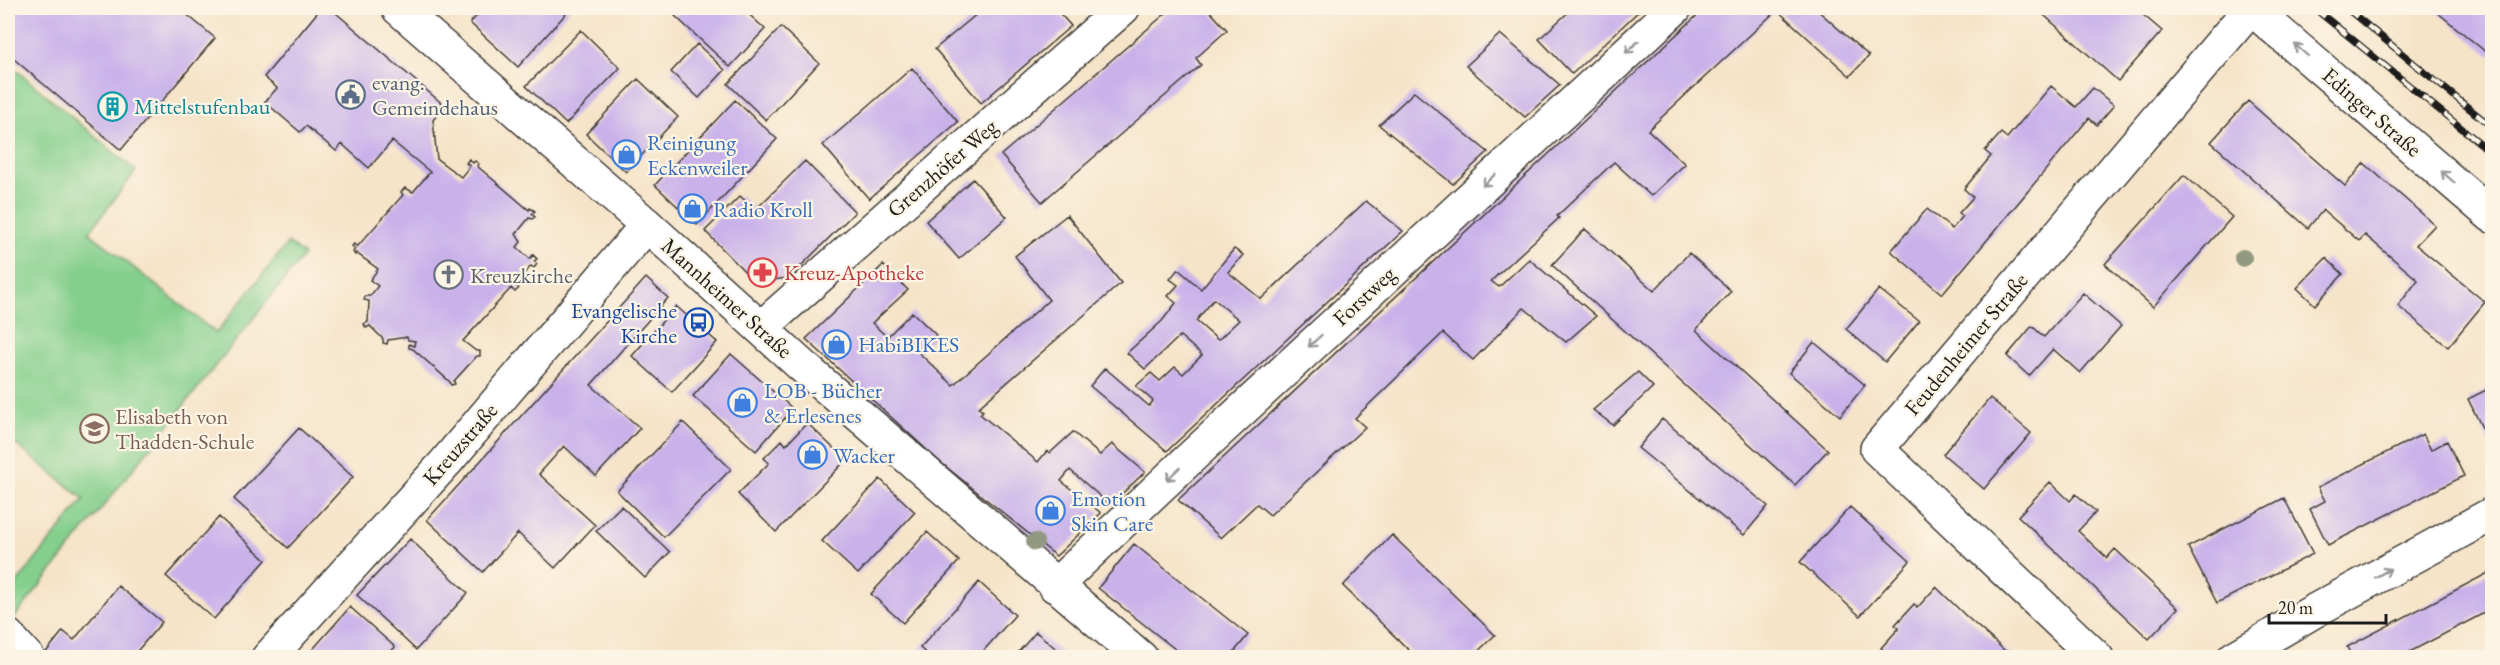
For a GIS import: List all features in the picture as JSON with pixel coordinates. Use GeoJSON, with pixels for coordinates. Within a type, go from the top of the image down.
{"type":"FeatureCollection","features":[{"type":"Feature","properties":{"kind":"street","name":"Mannheimer Straße"},"geometry":{"type":"LineString","coordinates":[[398,8],[1055,586],[1141,657]]}},
{"type":"Feature","properties":{"kind":"street","name":"Grenzhöfer Weg"},"geometry":{"type":"LineString","coordinates":[[760,328],[1123,8]]}},
{"type":"Feature","properties":{"kind":"street","name":"Forstweg"},"geometry":{"type":"LineString","coordinates":[[1055,586],[1675,8]]}},
{"type":"Feature","properties":{"kind":"street","name":"Edinger Straße"},"geometry":{"type":"LineString","coordinates":[[2251,8],[2493,216]]}},
{"type":"Feature","properties":{"kind":"street","name":"Feudenheimer Straße"},"geometry":{"type":"LineString","coordinates":[[2097,657],[1877,448],[2251,8]]}},
{"type":"Feature","properties":{"kind":"street","name":"Kreuzstraße"},"geometry":{"type":"LineString","coordinates":[[268,657],[446,462],[647,225]]}},
{"type":"Feature","properties":{"kind":"street"},"geometry":{"type":"LineString","coordinates":[[2234,657],[2493,514]]}},
{"type":"Feature","properties":{"kind":"street"},"geometry":{"type":"LineString","coordinates":[[8,636],[28,657]]}},
{"type":"Feature","properties":{"kind":"green space"},"geometry":{"type":"Polygon","coordinates":[[[8,63],[136,171],[89,232],[216,333],[288,243],[304,255],[15,617],[8,611],[8,594],[84,499],[8,438],[8,63]]]}},
{"type":"Feature","properties":{"kind":"building","name":"Mittelstufenbau"},"geometry":{"type":"Polygon","coordinates":[[[8,8],[179,8],[215,38],[121,150],[8,54],[8,8]]]}},
{"type":"Feature","properties":{"kind":"building"},"geometry":{"type":"Polygon","coordinates":[[[321,8],[330,8],[445,106],[433,120],[437,159],[461,177],[470,166],[466,163],[469,159],[473,163],[475,161],[479,164],[477,166],[529,210],[530,208],[535,211],[532,214],[535,217],[529,218],[516,234],[521,242],[517,247],[530,259],[533,255],[537,259],[534,261],[537,264],[534,268],[531,266],[515,285],[519,288],[515,292],[511,288],[463,341],[476,351],[480,351],[480,356],[477,356],[454,381],[455,384],[451,385],[413,349],[409,348],[409,344],[414,346],[415,341],[408,340],[407,337],[388,340],[387,344],[383,343],[383,339],[370,326],[366,328],[364,324],[368,322],[369,301],[364,300],[365,296],[370,296],[378,286],[370,280],[378,269],[356,253],[355,255],[353,252],[355,249],[352,246],[354,244],[357,247],[403,195],[401,192],[405,188],[413,192],[430,172],[392,141],[369,168],[342,144],[336,151],[306,126],[300,132],[265,102],[277,88],[264,77],[321,8]]]}},
{"type":"Feature","properties":{"kind":"building"},"geometry":{"type":"Polygon","coordinates":[[[484,8],[571,8],[518,67],[470,23],[484,8]]]}},
{"type":"Feature","properties":{"kind":"building"},"geometry":{"type":"Polygon","coordinates":[[[683,8],[742,8],[765,29],[730,67],[675,16],[683,8]]]}},
{"type":"Feature","properties":{"kind":"building"},"geometry":{"type":"Polygon","coordinates":[[[984,8],[1055,8],[1071,26],[981,103],[935,49],[984,8]]]}},
{"type":"Feature","properties":{"kind":"building"},"geometry":{"type":"Polygon","coordinates":[[[1172,8],[1207,8],[1227,30],[1196,58],[1201,65],[1042,202],[1001,155],[1172,8]]]}},
{"type":"Feature","properties":{"kind":"building"},"geometry":{"type":"Polygon","coordinates":[[[1573,8],[1642,8],[1572,74],[1539,39],[1573,8]]]}},
{"type":"Feature","properties":{"kind":"building"},"geometry":{"type":"Polygon","coordinates":[[[1705,8],[1815,8],[1869,56],[1850,76],[1777,10],[1648,130],[1685,164],[1651,196],[1614,162],[1557,216],[1559,218],[1491,281],[1499,287],[1529,259],[1596,316],[1566,342],[1524,308],[1473,360],[1443,333],[1355,418],[1365,427],[1270,515],[1257,504],[1221,538],[1178,500],[1705,8]]]}},
{"type":"Feature","properties":{"kind":"building"},"geometry":{"type":"Polygon","coordinates":[[[2036,8],[2135,8],[2162,31],[2118,81],[2036,8]]]}},
{"type":"Feature","properties":{"kind":"building"},"geometry":{"type":"Polygon","coordinates":[[[2432,8],[2492,8],[2492,57],[2432,8]]]}},
{"type":"Feature","properties":{"kind":"building"},"geometry":{"type":"Polygon","coordinates":[[[781,27],[819,63],[766,120],[728,84],[781,27]]]}},
{"type":"Feature","properties":{"kind":"building"},"geometry":{"type":"Polygon","coordinates":[[[581,30],[620,68],[566,124],[526,86],[581,30]]]}},
{"type":"Feature","properties":{"kind":"building"},"geometry":{"type":"Polygon","coordinates":[[[1500,34],[1560,85],[1525,117],[1466,66],[1500,34]]]}},
{"type":"Feature","properties":{"kind":"building"},"geometry":{"type":"Polygon","coordinates":[[[697,44],[725,70],[699,98],[671,72],[697,44]]]}},
{"type":"Feature","properties":{"kind":"building"},"geometry":{"type":"Polygon","coordinates":[[[912,68],[958,122],[869,199],[823,145],[912,68]]]}},
{"type":"Feature","properties":{"kind":"building"},"geometry":{"type":"Polygon","coordinates":[[[638,79],[678,117],[626,172],[586,134],[638,79]]]}},
{"type":"Feature","properties":{"kind":"building"},"geometry":{"type":"Polygon","coordinates":[[[2051,86],[2076,107],[2093,88],[2114,105],[2097,125],[2089,118],[1942,294],[1891,251],[1927,209],[1952,229],[1963,216],[1959,213],[1973,197],[1964,189],[1991,156],[1985,151],[2001,133],[2007,138],[2051,86]]]}},
{"type":"Feature","properties":{"kind":"building"},"geometry":{"type":"Polygon","coordinates":[[[1414,92],[1488,152],[1453,184],[1379,125],[1414,92]]]}},
{"type":"Feature","properties":{"kind":"building"},"geometry":{"type":"Polygon","coordinates":[[[735,100],[777,139],[697,225],[655,185],[735,100]]]}},
{"type":"Feature","properties":{"kind":"building"},"geometry":{"type":"Polygon","coordinates":[[[2248,101],[2345,186],[2364,163],[2435,225],[2416,245],[2485,302],[2448,347],[2398,306],[2418,280],[2365,235],[2359,241],[2323,210],[2308,228],[2211,142],[2248,101]]]}},
{"type":"Feature","properties":{"kind":"building"},"geometry":{"type":"Polygon","coordinates":[[[805,161],[855,212],[789,278],[755,282],[705,231],[740,196],[755,210],[805,161]]]}},
{"type":"Feature","properties":{"kind":"building"},"geometry":{"type":"Polygon","coordinates":[[[2184,175],[2232,217],[2153,307],[2105,264],[2184,175]]]}},
{"type":"Feature","properties":{"kind":"building"},"geometry":{"type":"Polygon","coordinates":[[[973,179],[1007,217],[959,259],[926,221],[973,179]]]}},
{"type":"Feature","properties":{"kind":"building"},"geometry":{"type":"Polygon","coordinates":[[[1366,201],[1403,231],[1167,451],[1090,386],[1105,368],[1149,406],[1153,401],[1136,386],[1151,373],[1160,381],[1175,367],[1183,374],[1202,355],[1180,336],[1145,369],[1127,353],[1162,321],[1176,303],[1168,296],[1178,285],[1170,279],[1178,269],[1201,289],[1234,249],[1243,255],[1228,272],[1261,299],[1366,201]],[[1214,299],[1196,321],[1218,340],[1239,320],[1214,299]]]}},
{"type":"Feature","properties":{"kind":"building"},"geometry":{"type":"Polygon","coordinates":[[[1067,215],[1121,283],[978,408],[983,411],[980,414],[1038,462],[1047,451],[1050,453],[1073,432],[1100,455],[1112,444],[1145,472],[1110,505],[1070,470],[1061,481],[1101,513],[1056,556],[939,461],[806,339],[883,265],[908,290],[872,323],[887,337],[912,312],[936,335],[919,353],[953,385],[1049,300],[1015,256],[1067,215]]]}},
{"type":"Feature","properties":{"kind":"building"},"geometry":{"type":"Polygon","coordinates":[[[1585,229],[1654,291],[1689,253],[1731,291],[1696,330],[1828,450],[1795,485],[1552,265],[1585,229]]]}},
{"type":"Feature","properties":{"kind":"building"},"geometry":{"type":"Polygon","coordinates":[[[2326,258],[2343,274],[2315,305],[2297,288],[2326,258]]]}},
{"type":"Feature","properties":{"kind":"building"},"geometry":{"type":"Polygon","coordinates":[[[646,278],[668,298],[591,385],[640,428],[596,476],[564,446],[539,474],[595,525],[555,568],[518,533],[483,572],[427,520],[646,278]]]}},
{"type":"Feature","properties":{"kind":"building"},"geometry":{"type":"Polygon","coordinates":[[[1879,289],[1919,321],[1885,362],[1846,329],[1879,289]]]}},
{"type":"Feature","properties":{"kind":"building"},"geometry":{"type":"Polygon","coordinates":[[[2083,293],[2121,326],[2080,373],[2053,349],[2029,376],[2007,356],[2032,326],[2044,337],[2083,293]]]}},
{"type":"Feature","properties":{"kind":"building"},"geometry":{"type":"Polygon","coordinates":[[[676,306],[717,342],[672,392],[632,356],[676,306]]]}},
{"type":"Feature","properties":{"kind":"building"},"geometry":{"type":"Polygon","coordinates":[[[1814,342],[1865,385],[1840,416],[1789,373],[1814,342]]]}},
{"type":"Feature","properties":{"kind":"building","name":"LOB - Bücher & Erlesenes"},"geometry":{"type":"Polygon","coordinates":[[[731,354],[793,409],[756,451],[693,396],[731,354]]]}},
{"type":"Feature","properties":{"kind":"building"},"geometry":{"type":"Polygon","coordinates":[[[1638,372],[1653,387],[1613,425],[1593,410],[1638,372]]]}},
{"type":"Feature","properties":{"kind":"building"},"geometry":{"type":"Polygon","coordinates":[[[2492,387],[2492,448],[2468,399],[2492,387]]]}},
{"type":"Feature","properties":{"kind":"building"},"geometry":{"type":"Polygon","coordinates":[[[1990,398],[2031,433],[1984,489],[1943,454],[1990,398]]]}},
{"type":"Feature","properties":{"kind":"building"},"geometry":{"type":"Polygon","coordinates":[[[1662,419],[1768,506],[1744,535],[1638,448],[1662,419]]]}},
{"type":"Feature","properties":{"kind":"building"},"geometry":{"type":"Polygon","coordinates":[[[683,422],[731,469],[664,537],[617,491],[683,422]]]}},
{"type":"Feature","properties":{"kind":"building"},"geometry":{"type":"Polygon","coordinates":[[[807,423],[846,460],[776,532],[738,494],[769,463],[764,458],[782,440],[786,445],[807,423]]]}},
{"type":"Feature","properties":{"kind":"building"},"geometry":{"type":"Polygon","coordinates":[[[299,428],[353,477],[288,548],[234,499],[299,428]]]}},
{"type":"Feature","properties":{"kind":"building"},"geometry":{"type":"Polygon","coordinates":[[[2423,434],[2431,450],[2447,441],[2464,476],[2328,545],[2310,509],[2325,501],[2318,487],[2423,434]]]}},
{"type":"Feature","properties":{"kind":"building"},"geometry":{"type":"Polygon","coordinates":[[[880,479],[915,512],[858,574],[822,541],[880,479]]]}},
{"type":"Feature","properties":{"kind":"building"},"geometry":{"type":"Polygon","coordinates":[[[2050,482],[2070,501],[2076,494],[2096,512],[2078,531],[2107,558],[2115,549],[2178,608],[2149,639],[2018,516],[2050,482]]]}},
{"type":"Feature","properties":{"kind":"building"},"geometry":{"type":"Polygon","coordinates":[[[2284,498],[2313,554],[2217,603],[2188,547],[2284,498]]]}},
{"type":"Feature","properties":{"kind":"building"},"geometry":{"type":"Polygon","coordinates":[[[621,506],[670,552],[645,578],[596,531],[621,506]]]}},
{"type":"Feature","properties":{"kind":"building"},"geometry":{"type":"Polygon","coordinates":[[[1850,507],[1910,561],[1860,616],[1800,562],[1850,507]]]}},
{"type":"Feature","properties":{"kind":"building"},"geometry":{"type":"Polygon","coordinates":[[[219,517],[266,560],[214,619],[166,576],[219,517]]]}},
{"type":"Feature","properties":{"kind":"building"},"geometry":{"type":"Polygon","coordinates":[[[927,532],[959,561],[903,623],[871,594],[927,532]]]}},
{"type":"Feature","properties":{"kind":"building"},"geometry":{"type":"Polygon","coordinates":[[[1392,535],[1495,635],[1472,657],[1416,657],[1343,586],[1392,535]]]}},
{"type":"Feature","properties":{"kind":"building"},"geometry":{"type":"Polygon","coordinates":[[[410,539],[468,593],[416,650],[357,595],[410,539]]]}},
{"type":"Feature","properties":{"kind":"building"},"geometry":{"type":"Polygon","coordinates":[[[1134,544],[1248,635],[1230,657],[1185,657],[1098,588],[1134,544]]]}},
{"type":"Feature","properties":{"kind":"building"},"geometry":{"type":"Polygon","coordinates":[[[2492,571],[2492,609],[2400,657],[2352,657],[2347,647],[2492,571]]]}},
{"type":"Feature","properties":{"kind":"building"},"geometry":{"type":"Polygon","coordinates":[[[979,582],[1015,615],[978,657],[930,657],[920,648],[979,582]]]}},
{"type":"Feature","properties":{"kind":"building"},"geometry":{"type":"Polygon","coordinates":[[[118,586],[162,622],[132,657],[43,656],[63,631],[74,640],[118,586]]]}},
{"type":"Feature","properties":{"kind":"building"},"geometry":{"type":"Polygon","coordinates":[[[1936,587],[2012,657],[1892,657],[1881,648],[1899,628],[1895,625],[1914,604],[1917,608],[1936,587]]]}},
{"type":"Feature","properties":{"kind":"building"},"geometry":{"type":"Polygon","coordinates":[[[350,607],[395,647],[386,657],[306,657],[350,607]]]}},
{"type":"Feature","properties":{"kind":"building"},"geometry":{"type":"Polygon","coordinates":[[[1036,632],[1066,657],[1014,657],[1036,632]]]}},
{"type":"Feature","properties":{"kind":"railway"},"geometry":{"type":"LineString","coordinates":[[2314,8],[2492,153]]}},
{"type":"Feature","properties":{"kind":"railway"},"geometry":{"type":"LineString","coordinates":[[2346,8],[2492,127]]}},
{"type":"Feature","properties":{"kind":"place","name":"evang. Gemeindehaus"},"geometry":{"type":"Point","coordinates":[351,95]}},
{"type":"Feature","properties":{"kind":"place","name":"Mittelstufenbau"},"geometry":{"type":"Point","coordinates":[113,106]}},
{"type":"Feature","properties":{"kind":"place","name":"Reinigung Eckenweiler"},"geometry":{"type":"Point","coordinates":[626,155]}},
{"type":"Feature","properties":{"kind":"place","name":"Radio Kroll"},"geometry":{"type":"Point","coordinates":[692,209]}},
{"type":"Feature","properties":{"kind":"place","name":"Kreuz-Apotheke"},"geometry":{"type":"Point","coordinates":[763,272]}},
{"type":"Feature","properties":{"kind":"place","name":"Kreuzkirche"},"geometry":{"type":"Point","coordinates":[449,275]}},
{"type":"Feature","properties":{"kind":"place","name":"Evangelische Kirche"},"geometry":{"type":"Point","coordinates":[698,323]}},
{"type":"Feature","properties":{"kind":"place","name":"HabiBIKES"},"geometry":{"type":"Point","coordinates":[837,344]}},
{"type":"Feature","properties":{"kind":"place","name":"LOB - Bücher & Erlesenes"},"geometry":{"type":"Point","coordinates":[743,403]}},
{"type":"Feature","properties":{"kind":"place","name":"Elisabeth von Thadden-Schule"},"geometry":{"type":"Point","coordinates":[94,429]}},
{"type":"Feature","properties":{"kind":"place","name":"Wacker"},"geometry":{"type":"Point","coordinates":[812,455]}},
{"type":"Feature","properties":{"kind":"place","name":"Emotion Skin Care"},"geometry":{"type":"Point","coordinates":[1050,511]}}]}
